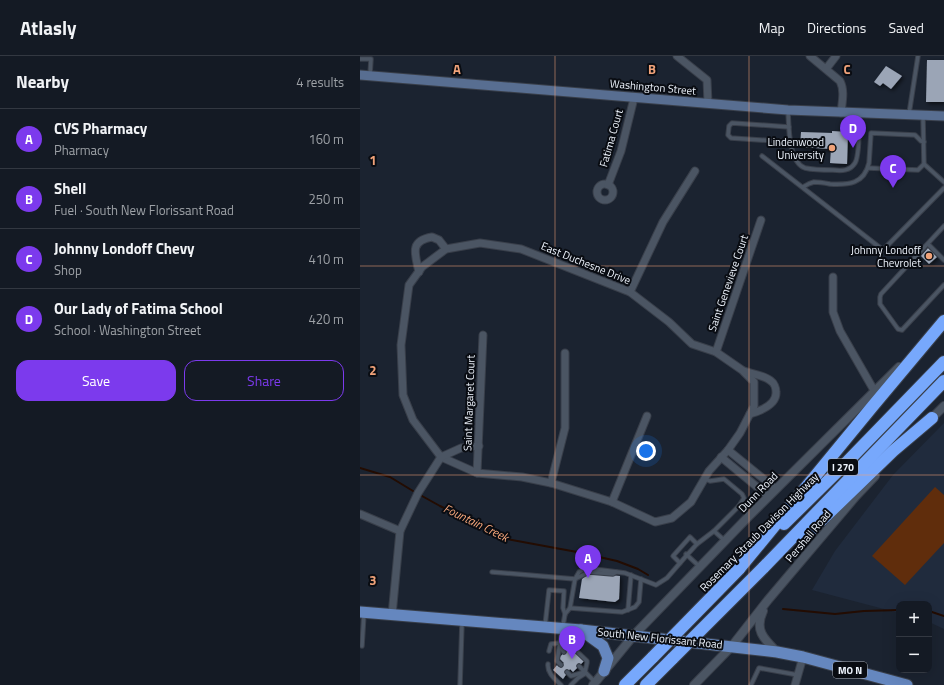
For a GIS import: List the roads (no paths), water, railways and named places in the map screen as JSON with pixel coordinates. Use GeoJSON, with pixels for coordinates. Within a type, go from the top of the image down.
{"type":"FeatureCollection","features":[{"type":"Feature","properties":{"kind":"highway"},"geometry":{"type":"LineString","coordinates":[[739,569],[944,321]]}},
{"type":"Feature","properties":{"kind":"highway","name":"Rosemary Straub Davison Highway"},"geometry":{"type":"LineString","coordinates":[[625,685],[848,461],[944,362]]}},
{"type":"Feature","properties":{"kind":"highway","name":"I 270"},"geometry":{"type":"LineString","coordinates":[[646,685],[763,568],[944,381]]}},
{"type":"Feature","properties":{"kind":"highway"},"geometry":{"type":"LineString","coordinates":[[763,568],[779,562],[893,451],[932,418]]}},
{"type":"Feature","properties":{"kind":"main road","name":"Washington Street"},"geometry":{"type":"LineString","coordinates":[[360,75],[788,110],[944,116]]}},
{"type":"Feature","properties":{"kind":"main road","name":"South New Florissant Road"},"geometry":{"type":"LineString","coordinates":[[362,612],[634,635],[777,652],[802,657],[907,685]]}},
{"type":"Feature","properties":{"kind":"main road"},"geometry":{"type":"LineString","coordinates":[[581,630],[603,646],[608,658],[604,671]]}},
{"type":"Feature","properties":{"kind":"street"},"geometry":{"type":"LineString","coordinates":[[677,56],[707,80],[708,103]]}},
{"type":"Feature","properties":{"kind":"street"},"geometry":{"type":"LineString","coordinates":[[810,56],[838,78],[842,85],[843,95],[840,113]]}},
{"type":"Feature","properties":{"kind":"street"},"geometry":{"type":"LineString","coordinates":[[826,69],[836,56]]}},
{"type":"Feature","properties":{"kind":"street","name":"Fatima Court"},"geometry":{"type":"LineString","coordinates":[[608,185],[621,151],[634,98]]}},
{"type":"Feature","properties":{"kind":"street"},"geometry":{"type":"LineString","coordinates":[[630,292],[663,222],[695,171]]}},
{"type":"Feature","properties":{"kind":"street","name":"Saint Genevieve Court"},"geometry":{"type":"LineString","coordinates":[[716,352],[761,220]]}},
{"type":"Feature","properties":{"kind":"street"},"geometry":{"type":"LineString","coordinates":[[419,272],[414,252],[416,246],[419,242],[432,237],[439,240],[446,248],[422,267],[419,272],[409,285],[401,345],[403,395],[414,420],[441,457],[477,473],[522,477],[551,483],[612,502],[655,522],[672,518],[691,502],[709,471],[728,450],[740,432],[754,406],[754,382],[742,370]]}},
{"type":"Feature","properties":{"kind":"street","name":"East Duchesne Drive"},"geometry":{"type":"LineString","coordinates":[[446,248],[480,242],[521,250],[630,292],[669,322],[692,344],[716,352],[742,370]]}},
{"type":"Feature","properties":{"kind":"street"},"geometry":{"type":"LineString","coordinates":[[833,277],[833,312],[840,331],[875,392]]}},
{"type":"Feature","properties":{"kind":"street","name":"Dunn Road"},"geometry":{"type":"LineString","coordinates":[[594,684],[634,635],[768,496],[875,392],[944,321]]}},
{"type":"Feature","properties":{"kind":"street","name":"Saint Margaret Court"},"geometry":{"type":"LineString","coordinates":[[477,473],[483,335]]}},
{"type":"Feature","properties":{"kind":"street"},"geometry":{"type":"LineString","coordinates":[[551,483],[565,428],[564,354]]}},
{"type":"Feature","properties":{"kind":"street"},"geometry":{"type":"LineString","coordinates":[[742,370],[771,381],[776,388],[776,396],[772,403],[762,410],[750,414]]}},
{"type":"Feature","properties":{"kind":"street","name":"Pershall Road"},"geometry":{"type":"LineString","coordinates":[[694,685],[732,646],[768,600],[856,496],[944,406]]}},
{"type":"Feature","properties":{"kind":"street"},"geometry":{"type":"LineString","coordinates":[[612,502],[647,416]]}},
{"type":"Feature","properties":{"kind":"street"},"geometry":{"type":"LineString","coordinates":[[392,615],[400,531],[418,493],[441,457],[461,448],[478,446]]}},
{"type":"Feature","properties":{"kind":"street"},"geometry":{"type":"LineString","coordinates":[[728,450],[776,488]]}},
{"type":"Feature","properties":{"kind":"street"},"geometry":{"type":"LineString","coordinates":[[722,457],[768,496]]}},
{"type":"Feature","properties":{"kind":"street"},"geometry":{"type":"LineString","coordinates":[[360,514],[400,531]]}},
{"type":"Feature","properties":{"kind":"street"},"geometry":{"type":"LineString","coordinates":[[768,600],[759,620],[760,631],[766,641],[777,652]]}},
{"type":"Feature","properties":{"kind":"street"},"geometry":{"type":"LineString","coordinates":[[795,685],[802,657]]}},
{"type":"Feature","properties":{"kind":"lane"},"geometry":{"type":"LineString","coordinates":[[909,115],[918,56]]}},
{"type":"Feature","properties":{"kind":"lane"},"geometry":{"type":"LineString","coordinates":[[360,59],[372,58],[370,76]]}},
{"type":"Feature","properties":{"kind":"lane"},"geometry":{"type":"LineString","coordinates":[[788,110],[791,142],[795,160],[806,168],[842,171],[856,162],[859,113]]}},
{"type":"Feature","properties":{"kind":"lane"},"geometry":{"type":"LineString","coordinates":[[868,168],[918,170],[924,164],[923,116]]}},
{"type":"Feature","properties":{"kind":"lane"},"geometry":{"type":"LineString","coordinates":[[789,127],[732,124],[729,126],[728,135],[731,138],[791,142]]}},
{"type":"Feature","properties":{"kind":"lane"},"geometry":{"type":"LineString","coordinates":[[803,188],[815,182],[837,184],[851,183],[860,180],[868,168],[871,133],[915,135],[924,142]]}},
{"type":"Feature","properties":{"kind":"lane"},"geometry":{"type":"LineString","coordinates":[[762,156],[883,250],[944,188]]}},
{"type":"Feature","properties":{"kind":"lane"},"geometry":{"type":"LineString","coordinates":[[924,164],[944,182]]}},
{"type":"Feature","properties":{"kind":"lane"},"geometry":{"type":"LineString","coordinates":[[944,226],[881,294],[880,304],[898,329],[902,330],[944,286]]}},
{"type":"Feature","properties":{"kind":"lane"},"geometry":{"type":"LineString","coordinates":[[928,244],[944,260]]}},
{"type":"Feature","properties":{"kind":"lane"},"geometry":{"type":"LineString","coordinates":[[565,614],[570,608],[575,579],[579,572],[586,568],[631,575],[656,585],[667,578],[686,554],[714,531],[739,506],[744,498],[742,494],[724,479],[710,481],[704,479]]}},
{"type":"Feature","properties":{"kind":"lane"},"geometry":{"type":"LineString","coordinates":[[739,506],[749,516]]}},
{"type":"Feature","properties":{"kind":"lane"},"geometry":{"type":"LineString","coordinates":[[714,531],[725,541]]}},
{"type":"Feature","properties":{"kind":"lane"},"geometry":{"type":"LineString","coordinates":[[680,563],[673,556],[690,537],[697,544]]}},
{"type":"Feature","properties":{"kind":"lane"},"geometry":{"type":"LineString","coordinates":[[686,554],[700,567]]}},
{"type":"Feature","properties":{"kind":"lane"},"geometry":{"type":"LineString","coordinates":[[492,572],[575,579]]}},
{"type":"Feature","properties":{"kind":"lane"},"geometry":{"type":"LineString","coordinates":[[628,610],[631,575]]}},
{"type":"Feature","properties":{"kind":"lane"},"geometry":{"type":"LineString","coordinates":[[570,608],[622,612],[628,610],[635,607],[639,602],[641,579]]}},
{"type":"Feature","properties":{"kind":"lane"},"geometry":{"type":"LineString","coordinates":[[544,628],[549,590],[564,591],[565,614],[557,661],[561,665]]}},
{"type":"Feature","properties":{"kind":"lane"},"geometry":{"type":"LineString","coordinates":[[362,612],[362,646]]}},
{"type":"Feature","properties":{"kind":"lane"},"geometry":{"type":"LineString","coordinates":[[460,685],[462,620]]}},
{"type":"Feature","properties":{"kind":"lane"},"geometry":{"type":"LineString","coordinates":[[549,651],[551,644],[569,644],[587,661],[588,663],[585,673],[571,685]]}},
{"type":"Feature","properties":{"kind":"lane"},"geometry":{"type":"LineString","coordinates":[[560,645],[564,652]]}},
{"type":"Feature","properties":{"kind":"lane"},"geometry":{"type":"LineString","coordinates":[[548,664],[547,668],[549,673],[561,685]]}},
{"type":"Feature","properties":{"kind":"lane"},"geometry":{"type":"LineString","coordinates":[[579,666],[594,684]]}},
{"type":"Feature","properties":{"kind":"lane"},"geometry":{"type":"LineString","coordinates":[[751,685],[758,668],[798,675]]}},
{"type":"Feature","properties":{"kind":"lane"},"geometry":{"type":"LineString","coordinates":[[567,672],[571,676],[585,673]]}},
{"type":"Feature","properties":{"kind":"waterway","name":"Fountain Creek"},"geometry":{"type":"LineString","coordinates":[[360,468],[390,477],[413,491]]}},
{"type":"Feature","properties":{"kind":"waterway","name":"Fountain Creek"},"geometry":{"type":"LineString","coordinates":[[422,496],[507,539],[617,561],[638,569],[648,575]]}},
{"type":"Feature","properties":{"kind":"waterway"},"geometry":{"type":"LineString","coordinates":[[783,609],[835,614],[896,610]]}},
{"type":"Feature","properties":{"kind":"waterway"},"geometry":{"type":"LineString","coordinates":[[932,612],[944,616]]}},
{"type":"Feature","properties":{"kind":"place","name":"Lindenwood University"},"geometry":{"type":"Point","coordinates":[832,148]}},
{"type":"Feature","properties":{"kind":"place","name":"Our Lady of Fatima School"},"geometry":{"type":"Point","coordinates":[853,148]}},
{"type":"Feature","properties":{"kind":"place","name":"Johnny Londoff Chevy"},"geometry":{"type":"Point","coordinates":[893,188]}},
{"type":"Feature","properties":{"kind":"place","name":"Johnny Londoff Chevrolet"},"geometry":{"type":"Point","coordinates":[929,256]}},
{"type":"Feature","properties":{"kind":"place","name":"CVS Pharmacy"},"geometry":{"type":"Point","coordinates":[588,578]}},
{"type":"Feature","properties":{"kind":"place","name":"Shell"},"geometry":{"type":"Point","coordinates":[572,659]}}]}
